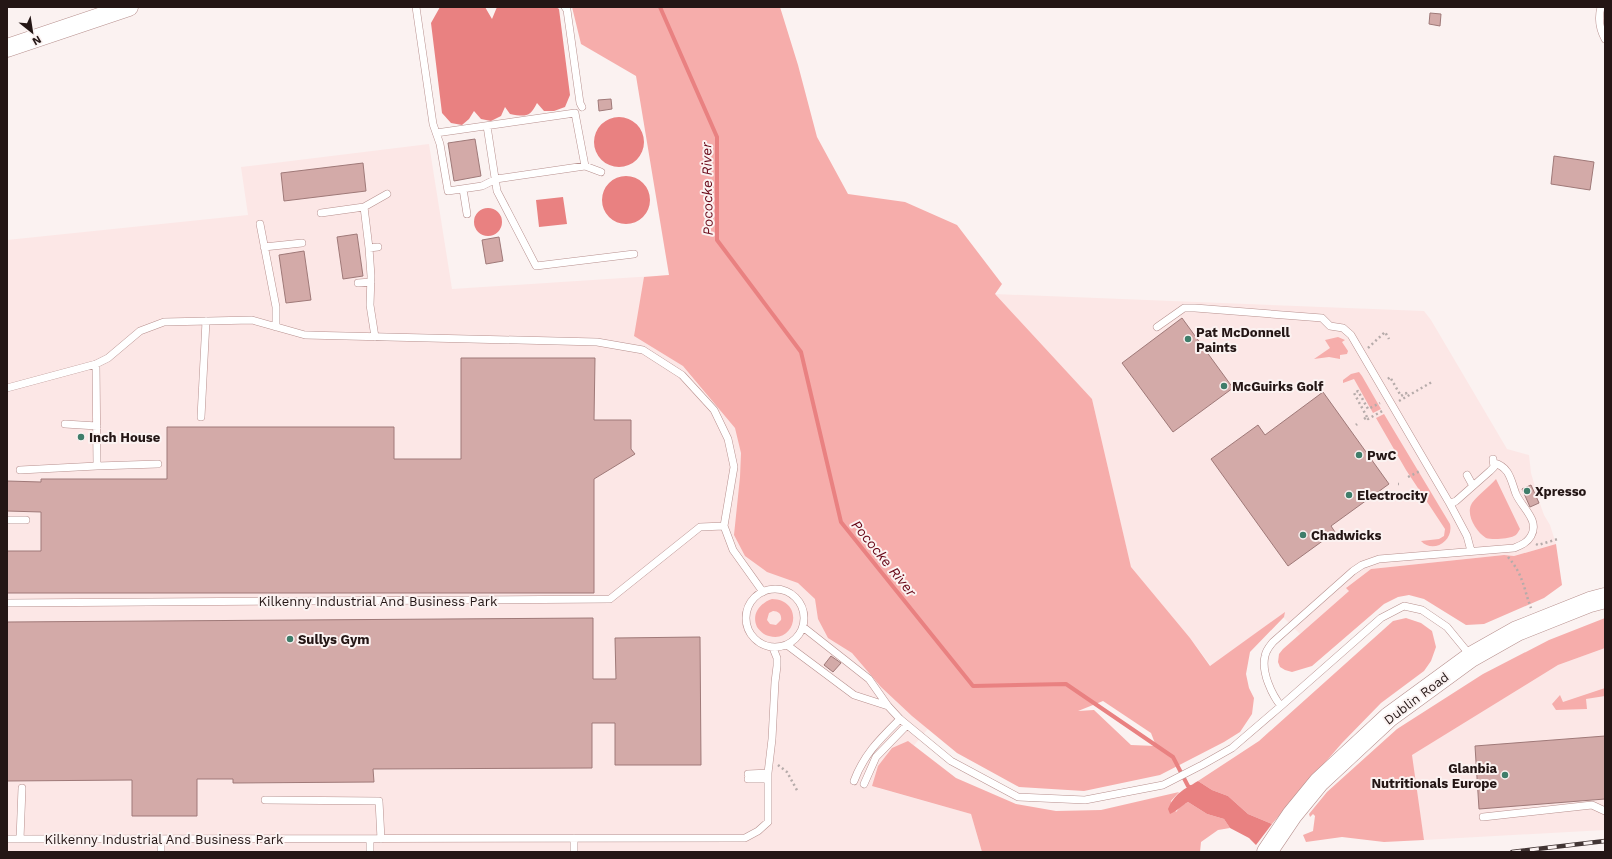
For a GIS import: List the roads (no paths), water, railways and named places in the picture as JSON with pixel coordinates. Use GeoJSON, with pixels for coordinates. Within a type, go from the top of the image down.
{"type":"FeatureCollection","features":[{"type":"Feature","properties":{"kind":"main road","name":"Dublin Road"},"geometry":{"type":"LineString","coordinates":[[1267,852],[1292,815],[1319,782],[1389,716],[1471,657],[1517,631],[1590,602],[1605,598]]}},
{"type":"Feature","properties":{"kind":"street"},"geometry":{"type":"LineString","coordinates":[[7,48],[129,7]]}},
{"type":"Feature","properties":{"kind":"lane"},"geometry":{"type":"LineString","coordinates":[[416,7],[433,124],[440,144],[448,191],[482,186],[496,179],[585,166],[601,172]]}},
{"type":"Feature","properties":{"kind":"lane"},"geometry":{"type":"LineString","coordinates":[[436,133],[575,114],[586,107],[580,103],[567,10],[565,7]]}},
{"type":"Feature","properties":{"kind":"lane"},"geometry":{"type":"LineString","coordinates":[[1601,7],[1598,17],[1605,39]]}},
{"type":"Feature","properties":{"kind":"lane"},"geometry":{"type":"LineString","coordinates":[[575,114],[585,166]]}},
{"type":"Feature","properties":{"kind":"lane"},"geometry":{"type":"LineString","coordinates":[[487,126],[497,191],[536,266],[634,254]]}},
{"type":"Feature","properties":{"kind":"lane"},"geometry":{"type":"LineString","coordinates":[[463,189],[467,214]]}},
{"type":"Feature","properties":{"kind":"lane"},"geometry":{"type":"LineString","coordinates":[[321,213],[364,207],[387,194]]}},
{"type":"Feature","properties":{"kind":"lane"},"geometry":{"type":"LineString","coordinates":[[364,207],[369,248],[371,282],[370,305],[375,337]]}},
{"type":"Feature","properties":{"kind":"lane"},"geometry":{"type":"LineString","coordinates":[[260,224],[276,307],[276,327]]}},
{"type":"Feature","properties":{"kind":"lane"},"geometry":{"type":"LineString","coordinates":[[264,247],[302,243]]}},
{"type":"Feature","properties":{"kind":"lane"},"geometry":{"type":"LineString","coordinates":[[369,248],[378,247]]}},
{"type":"Feature","properties":{"kind":"lane"},"geometry":{"type":"LineString","coordinates":[[358,284],[371,282]]}},
{"type":"Feature","properties":{"kind":"lane"},"geometry":{"type":"LineString","coordinates":[[1157,328],[1184,308],[1229,310],[1322,318],[1330,326],[1343,328],[1350,333],[1361,351],[1450,504],[1467,536],[1471,551]]}},
{"type":"Feature","properties":{"kind":"lane"},"geometry":{"type":"LineString","coordinates":[[7,388],[96,364],[108,358],[140,331],[164,322],[252,320],[305,335],[597,342],[643,350],[682,375],[714,410],[728,439],[734,467],[724,526],[733,550],[763,592]]}},
{"type":"Feature","properties":{"kind":"lane"},"geometry":{"type":"LineString","coordinates":[[201,417],[206,321]]}},
{"type":"Feature","properties":{"kind":"lane"},"geometry":{"type":"LineString","coordinates":[[96,364],[97,466]]}},
{"type":"Feature","properties":{"kind":"lane"},"geometry":{"type":"LineString","coordinates":[[65,424],[97,426]]}},
{"type":"Feature","properties":{"kind":"lane"},"geometry":{"type":"LineString","coordinates":[[1281,706],[1277,702],[1268,680],[1264,662],[1267,650],[1273,642],[1353,571],[1362,565],[1379,559],[1514,548],[1522,545],[1528,540],[1533,532],[1534,523],[1517,495],[1510,476],[1501,465],[1494,461],[1494,467],[1450,504]]}},
{"type":"Feature","properties":{"kind":"lane"},"geometry":{"type":"LineString","coordinates":[[20,470],[158,464]]}},
{"type":"Feature","properties":{"kind":"lane"},"geometry":{"type":"LineString","coordinates":[[1467,475],[1473,486]]}},
{"type":"Feature","properties":{"kind":"lane"},"geometry":{"type":"LineString","coordinates":[[7,520],[26,520]]}},
{"type":"Feature","properties":{"kind":"lane","name":"Kilkenny Industrial And Business Park"},"geometry":{"type":"LineString","coordinates":[[7,603],[610,599],[700,528],[724,526]]}},
{"type":"Feature","properties":{"kind":"lane"},"geometry":{"type":"LineString","coordinates":[[777,590],[791,594],[798,600],[802,608],[804,617],[803,627],[800,634],[787,645],[773,648],[756,640],[750,633],[746,624],[746,614],[749,605],[755,597],[763,592],[777,590]]}},
{"type":"Feature","properties":{"kind":"lane"},"geometry":{"type":"LineString","coordinates":[[803,627],[869,679],[888,706],[900,719],[951,761],[1018,797],[1085,800],[1163,785],[1232,748],[1382,618],[1404,606],[1422,610],[1447,627],[1471,657]]}},
{"type":"Feature","properties":{"kind":"lane"},"geometry":{"type":"LineString","coordinates":[[787,645],[854,696],[888,706]]}},
{"type":"Feature","properties":{"kind":"lane","name":"Kilkenny Industrial And Business Park"},"geometry":{"type":"LineString","coordinates":[[7,839],[744,838],[758,832],[768,822],[768,776],[777,666],[777,658],[773,648]]}},
{"type":"Feature","properties":{"kind":"lane"},"geometry":{"type":"LineString","coordinates":[[854,781],[868,752],[900,719]]}},
{"type":"Feature","properties":{"kind":"lane"},"geometry":{"type":"LineString","coordinates":[[864,784],[876,757],[907,725]]}},
{"type":"Feature","properties":{"kind":"lane"},"geometry":{"type":"LineString","coordinates":[[748,777],[768,776]]}},
{"type":"Feature","properties":{"kind":"lane"},"geometry":{"type":"LineString","coordinates":[[20,839],[22,788]]}},
{"type":"Feature","properties":{"kind":"lane"},"geometry":{"type":"LineString","coordinates":[[265,800],[379,801],[381,839]]}},
{"type":"Feature","properties":{"kind":"lane"},"geometry":{"type":"LineString","coordinates":[[1483,817],[1592,805],[1605,811]]}},
{"type":"Feature","properties":{"kind":"lane"},"geometry":{"type":"LineString","coordinates":[[574,838],[574,852]]}},
{"type":"Feature","properties":{"kind":"lane"},"geometry":{"type":"LineString","coordinates":[[161,839],[161,852]]}},
{"type":"Feature","properties":{"kind":"lane"},"geometry":{"type":"LineString","coordinates":[[370,839],[370,852]]}},
{"type":"Feature","properties":{"kind":"waterway","name":"Pococke River"},"geometry":{"type":"LineString","coordinates":[[660,7],[717,137],[717,240],[801,352],[841,522],[973,686],[1066,684],[1173,757],[1188,786],[1193,789]]}},
{"type":"Feature","properties":{"kind":"railway"},"geometry":{"type":"LineString","coordinates":[[1512,852],[1605,841]]}},
{"type":"Feature","properties":{"kind":"place","name":"Pat McDonnell Paints"},"geometry":{"type":"Point","coordinates":[1188,339]}},
{"type":"Feature","properties":{"kind":"place","name":"McGuirks Golf"},"geometry":{"type":"Point","coordinates":[1224,386]}},
{"type":"Feature","properties":{"kind":"place","name":"Inch House"},"geometry":{"type":"Point","coordinates":[81,437]}},
{"type":"Feature","properties":{"kind":"place","name":"PwC"},"geometry":{"type":"Point","coordinates":[1359,455]}},
{"type":"Feature","properties":{"kind":"place","name":"Xpresso"},"geometry":{"type":"Point","coordinates":[1527,491]}},
{"type":"Feature","properties":{"kind":"place","name":"Electrocity"},"geometry":{"type":"Point","coordinates":[1349,495]}},
{"type":"Feature","properties":{"kind":"place","name":"Chadwicks"},"geometry":{"type":"Point","coordinates":[1303,535]}},
{"type":"Feature","properties":{"kind":"place","name":"Sullys Gym"},"geometry":{"type":"Point","coordinates":[290,639]}},
{"type":"Feature","properties":{"kind":"place","name":"Glanbia Nutritionals Europe"},"geometry":{"type":"Point","coordinates":[1505,775]}}]}
